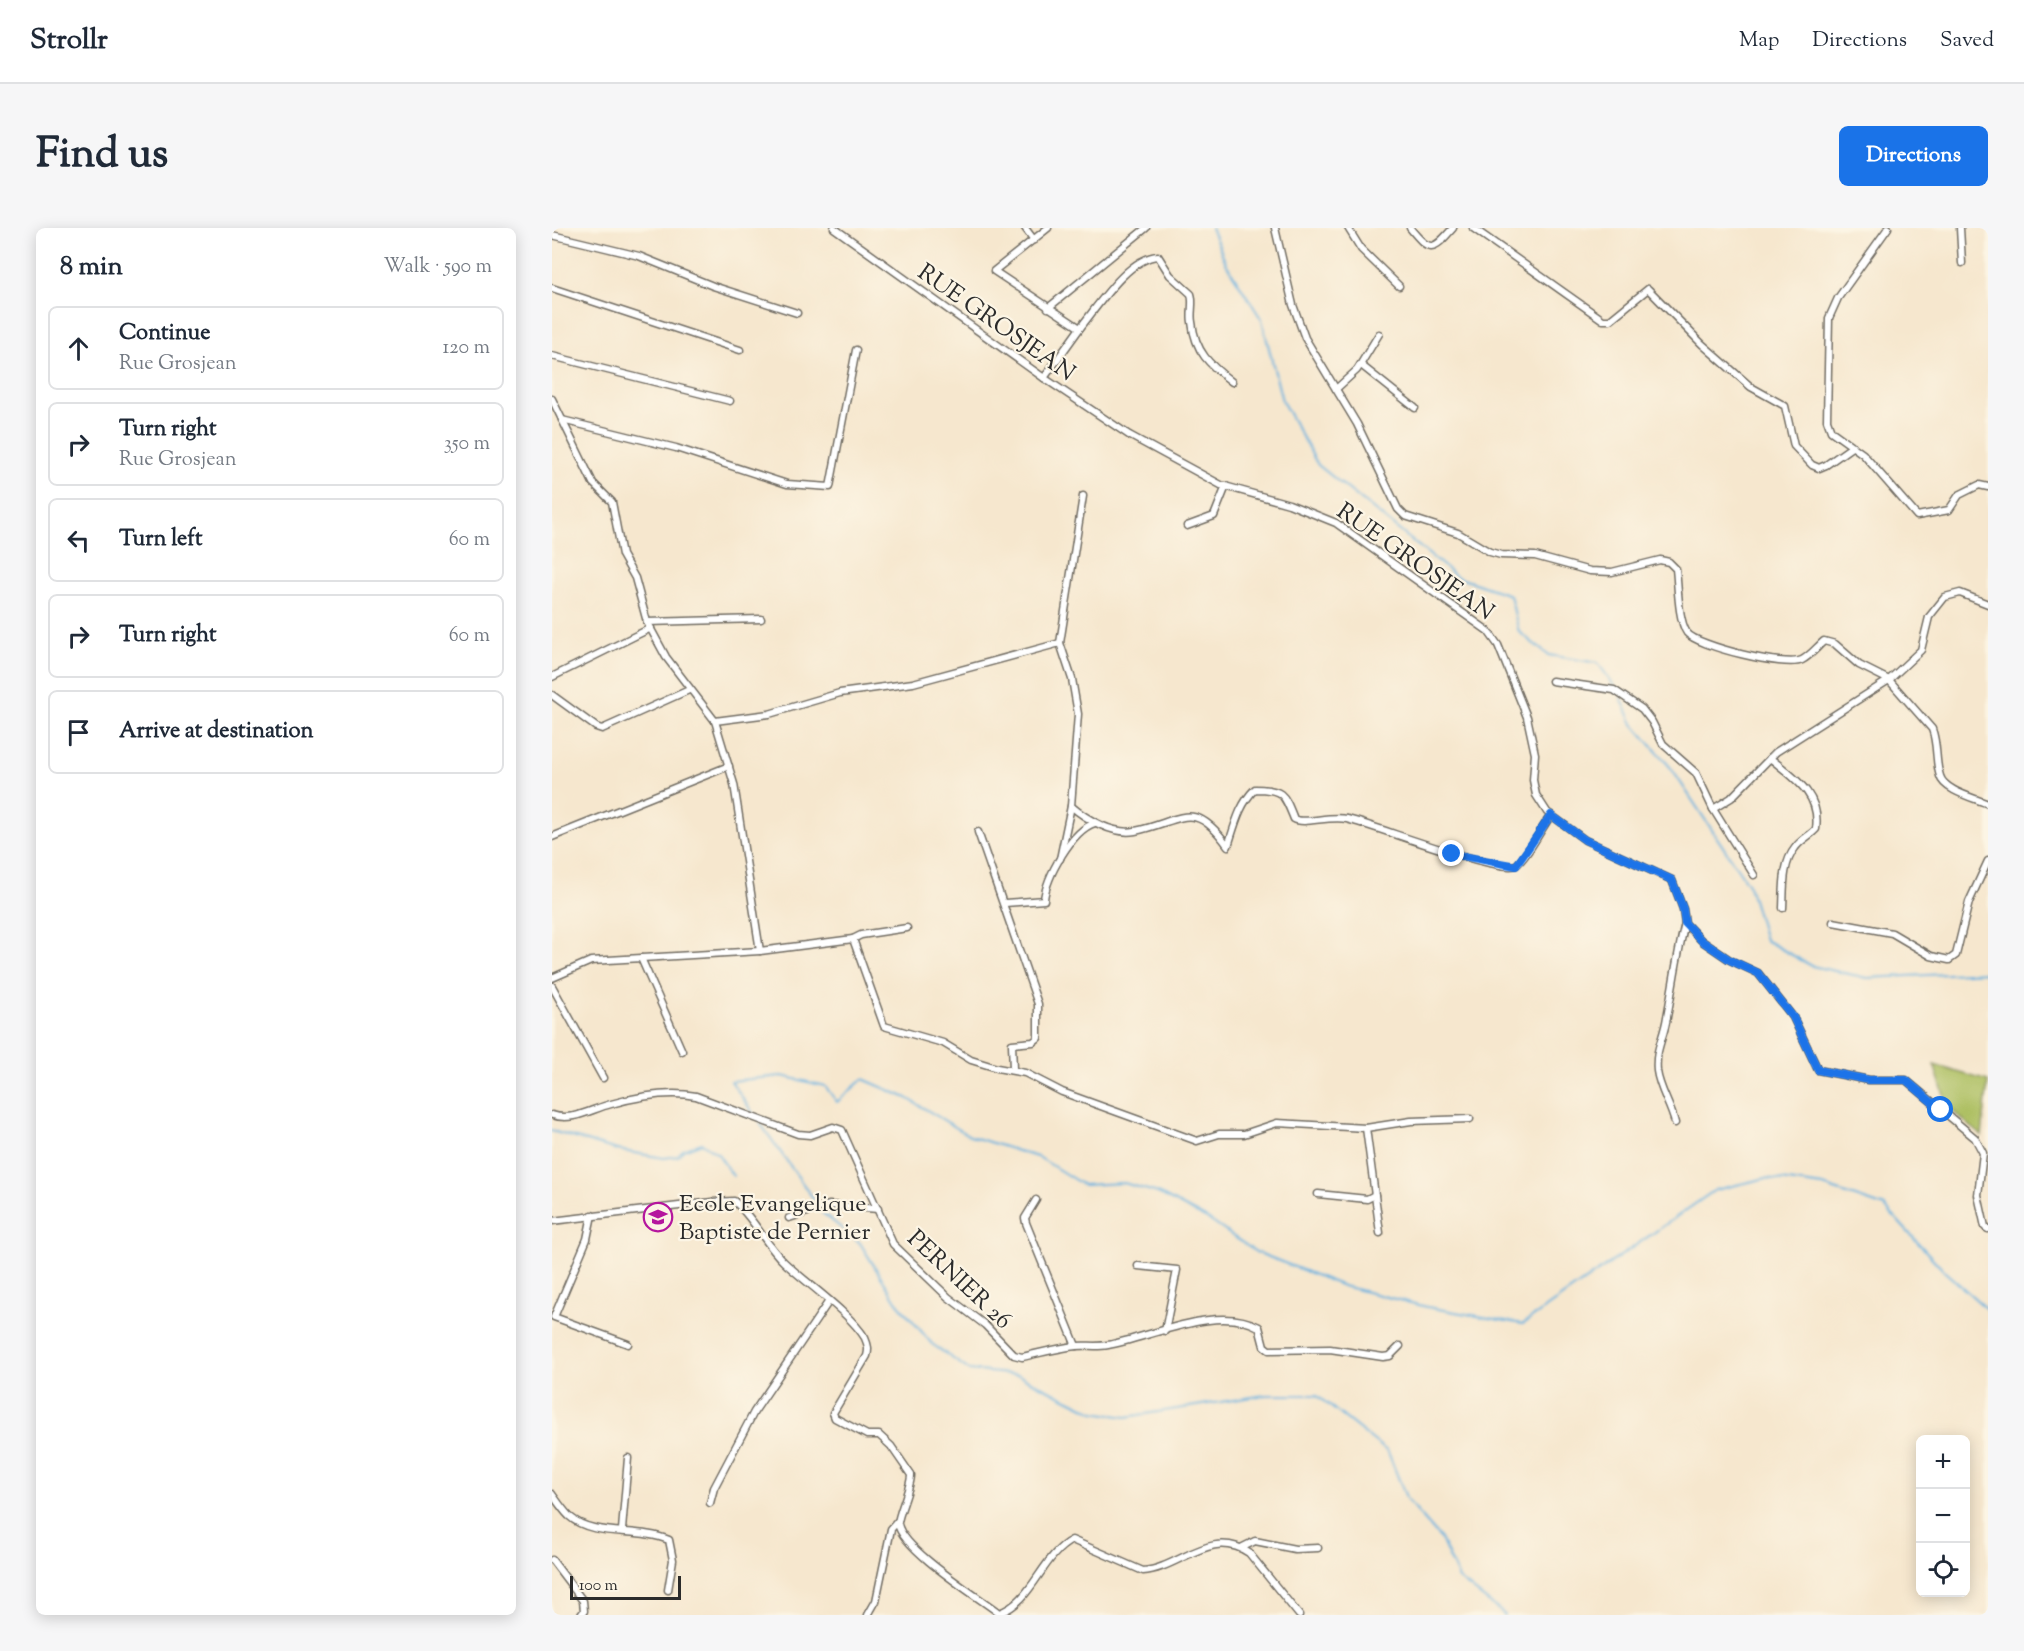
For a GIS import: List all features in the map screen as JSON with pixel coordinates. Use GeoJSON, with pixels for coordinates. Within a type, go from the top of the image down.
{"type":"FeatureCollection","features":[{"type":"Feature","properties":{"kind":"street"},"geometry":{"type":"LineString","coordinates":[[1025,228],[1034,240]]}},
{"type":"Feature","properties":{"kind":"street"},"geometry":{"type":"LineString","coordinates":[[1048,228],[994,271],[1080,328]]}},
{"type":"Feature","properties":{"kind":"street"},"geometry":{"type":"LineString","coordinates":[[1048,308],[1146,228]]}},
{"type":"Feature","properties":{"kind":"street"},"geometry":{"type":"LineString","coordinates":[[1275,228],[1293,305],[1305,338],[1358,424],[1398,509],[1405,516],[1458,532],[1490,552],[1535,556],[1590,571],[1612,572],[1660,560],[1669,562],[1676,569],[1683,625],[1688,634],[1697,640],[1754,657],[1790,662],[1802,660],[1824,641],[1835,644],[1859,665],[1889,680],[1932,729],[1936,739],[1940,777],[1946,785],[1988,804]]}},
{"type":"Feature","properties":{"kind":"street"},"geometry":{"type":"LineString","coordinates":[[1348,228],[1361,249],[1399,286]]}},
{"type":"Feature","properties":{"kind":"street"},"geometry":{"type":"LineString","coordinates":[[1410,228],[1423,244],[1433,247],[1437,246],[1453,228]]}},
{"type":"Feature","properties":{"kind":"street"},"geometry":{"type":"LineString","coordinates":[[1473,228],[1603,320],[1610,320],[1648,288],[1702,344],[1751,387],[1785,406],[1794,446],[1812,465],[1819,468],[1826,465],[1853,446]]}},
{"type":"Feature","properties":{"kind":"street"},"geometry":{"type":"LineString","coordinates":[[1888,228],[1838,298],[1829,318],[1827,420],[1831,431],[1838,438],[1853,446],[1882,474],[1917,516],[1949,510],[1959,495],[1979,485],[1988,487]]}},
{"type":"Feature","properties":{"kind":"street"},"geometry":{"type":"LineString","coordinates":[[1960,228],[1962,262]]}},
{"type":"Feature","properties":{"kind":"street","name":"RUE GROSJEAN"},"geometry":{"type":"LineString","coordinates":[[836,229],[1044,378],[1129,435],[1226,486],[1289,504],[1336,524],[1488,631],[1498,645],[1527,717],[1535,754],[1533,780],[1536,795],[1551,815],[1585,840],[1672,880],[1683,909],[1685,923]]}},
{"type":"Feature","properties":{"kind":"street"},"geometry":{"type":"LineString","coordinates":[[552,235],[639,256],[713,286],[797,313]]}},
{"type":"Feature","properties":{"kind":"street"},"geometry":{"type":"LineString","coordinates":[[1044,378],[1080,328],[1126,272],[1158,256],[1170,275],[1191,294],[1192,322],[1200,352],[1232,382]]}},
{"type":"Feature","properties":{"kind":"street"},"geometry":{"type":"LineString","coordinates":[[552,288],[740,350]]}},
{"type":"Feature","properties":{"kind":"street"},"geometry":{"type":"LineString","coordinates":[[1336,388],[1361,365],[1379,334]]}},
{"type":"Feature","properties":{"kind":"street"},"geometry":{"type":"LineString","coordinates":[[562,420],[686,451],[787,484],[830,487],[856,350]]}},
{"type":"Feature","properties":{"kind":"street"},"geometry":{"type":"LineString","coordinates":[[552,356],[730,401]]}},
{"type":"Feature","properties":{"kind":"street"},"geometry":{"type":"LineString","coordinates":[[1361,365],[1415,408]]}},
{"type":"Feature","properties":{"kind":"street"},"geometry":{"type":"LineString","coordinates":[[552,399],[593,483],[612,502],[622,555],[636,578],[649,625],[666,657],[715,721],[734,784],[760,951]]}},
{"type":"Feature","properties":{"kind":"street"},"geometry":{"type":"LineString","coordinates":[[1187,526],[1214,516],[1226,486]]}},
{"type":"Feature","properties":{"kind":"street"},"geometry":{"type":"LineString","coordinates":[[1060,859],[1063,834],[1071,806],[1078,714],[1072,679],[1060,643],[1083,496]]}},
{"type":"Feature","properties":{"kind":"street"},"geometry":{"type":"LineString","coordinates":[[1713,809],[1731,798],[1770,758],[1857,698],[1889,680],[1921,650],[1929,617],[1945,597],[1960,593],[1988,604]]}},
{"type":"Feature","properties":{"kind":"street"},"geometry":{"type":"LineString","coordinates":[[552,677],[649,625],[761,619]]}},
{"type":"Feature","properties":{"kind":"street"},"geometry":{"type":"LineString","coordinates":[[715,721],[769,714],[840,693],[913,683],[1060,643]]}},
{"type":"Feature","properties":{"kind":"street"},"geometry":{"type":"LineString","coordinates":[[1552,681],[1614,690],[1642,709],[1652,722],[1663,744],[1696,773],[1713,809],[1754,875]]}},
{"type":"Feature","properties":{"kind":"street"},"geometry":{"type":"LineString","coordinates":[[552,695],[600,729],[689,690]]}},
{"type":"Feature","properties":{"kind":"street"},"geometry":{"type":"LineString","coordinates":[[1770,758],[1809,792],[1815,802],[1817,822],[1816,829],[1795,848],[1792,854],[1784,879],[1783,908]]}},
{"type":"Feature","properties":{"kind":"street"},"geometry":{"type":"LineString","coordinates":[[552,837],[729,766]]}},
{"type":"Feature","properties":{"kind":"street"},"geometry":{"type":"LineString","coordinates":[[1071,806],[1095,823],[1133,832],[1190,816],[1203,819],[1217,831],[1228,846],[1239,812],[1250,795],[1255,789],[1272,789],[1288,800],[1294,819],[1298,822],[1304,823],[1331,816],[1348,819],[1399,834],[1452,854],[1510,866],[1519,862],[1551,815]]}},
{"type":"Feature","properties":{"kind":"street"},"geometry":{"type":"LineString","coordinates":[[1005,903],[1044,900],[1047,882],[1060,859],[1080,831],[1095,823]]}},
{"type":"Feature","properties":{"kind":"street"},"geometry":{"type":"LineString","coordinates":[[978,832],[1005,903],[1038,1004],[1038,1038],[1033,1042],[1011,1044],[1013,1069]]}},
{"type":"Feature","properties":{"kind":"street"},"geometry":{"type":"LineString","coordinates":[[1833,921],[1892,933],[1931,956],[1949,960],[1956,955],[1969,902],[1988,861]]}},
{"type":"Feature","properties":{"kind":"street"},"geometry":{"type":"LineString","coordinates":[[1675,1123],[1657,1073],[1657,1047],[1667,1020],[1670,989],[1678,965],[1685,923]]}},
{"type":"Feature","properties":{"kind":"street"},"geometry":{"type":"LineString","coordinates":[[1685,923],[1702,941],[1730,960],[1758,973],[1793,1017],[1818,1070],[1869,1080],[1906,1080],[1975,1138],[1983,1153],[1978,1195],[1985,1227],[1988,1229]]}},
{"type":"Feature","properties":{"kind":"street"},"geometry":{"type":"LineString","coordinates":[[552,978],[591,962],[760,951],[853,939],[861,935],[907,928]]}},
{"type":"Feature","properties":{"kind":"street"},"geometry":{"type":"LineString","coordinates":[[853,939],[884,1026],[936,1040],[971,1060],[997,1068],[1013,1069],[1062,1092],[1197,1141],[1219,1134],[1244,1134],[1277,1123],[1366,1128],[1411,1121],[1470,1119]]}},
{"type":"Feature","properties":{"kind":"street"},"geometry":{"type":"LineString","coordinates":[[641,958],[682,1051]]}},
{"type":"Feature","properties":{"kind":"street"},"geometry":{"type":"LineString","coordinates":[[552,986],[603,1078]]}},
{"type":"Feature","properties":{"kind":"street","name":"PERNIER 26"},"geometry":{"type":"LineString","coordinates":[[552,1115],[562,1119],[612,1103],[681,1093],[772,1125],[810,1135],[833,1127],[842,1130],[893,1244],[911,1264],[984,1325],[1014,1355],[1022,1357],[1076,1346],[1104,1346],[1201,1320],[1222,1319],[1259,1327],[1264,1346],[1269,1350],[1330,1349],[1390,1356],[1400,1346]]}},
{"type":"Feature","properties":{"kind":"street"},"geometry":{"type":"LineString","coordinates":[[1366,1128],[1380,1233]]}},
{"type":"Feature","properties":{"kind":"street"},"geometry":{"type":"LineString","coordinates":[[1318,1194],[1367,1199],[1375,1195]]}},
{"type":"Feature","properties":{"kind":"street"},"geometry":{"type":"LineString","coordinates":[[1036,1200],[1025,1218],[1026,1223],[1076,1346]]}},
{"type":"Feature","properties":{"kind":"street"},"geometry":{"type":"LineString","coordinates":[[552,1221],[592,1215],[734,1202],[743,1209],[783,1260],[829,1301],[864,1337],[869,1347],[867,1356],[833,1413],[835,1418],[867,1435],[879,1435],[911,1475],[911,1482],[897,1522],[891,1530],[876,1601],[868,1615]]}},
{"type":"Feature","properties":{"kind":"street"},"geometry":{"type":"LineString","coordinates":[[789,1218],[824,1206],[878,1209]]}},
{"type":"Feature","properties":{"kind":"street"},"geometry":{"type":"LineString","coordinates":[[592,1215],[587,1239],[554,1317],[628,1344]]}},
{"type":"Feature","properties":{"kind":"street"},"geometry":{"type":"LineString","coordinates":[[1138,1266],[1178,1270],[1165,1331]]}},
{"type":"Feature","properties":{"kind":"street"},"geometry":{"type":"LineString","coordinates":[[710,1503],[714,1488],[753,1412],[829,1301]]}},
{"type":"Feature","properties":{"kind":"street"},"geometry":{"type":"LineString","coordinates":[[622,1530],[628,1458]]}},
{"type":"Feature","properties":{"kind":"street"},"geometry":{"type":"LineString","coordinates":[[552,1494],[570,1517],[608,1532],[622,1530],[665,1539],[671,1543],[673,1560],[668,1590]]}},
{"type":"Feature","properties":{"kind":"street"},"geometry":{"type":"LineString","coordinates":[[897,1522],[902,1534],[938,1569],[999,1613],[1006,1611],[1026,1592],[1063,1545],[1072,1540],[1143,1571],[1154,1571],[1198,1548],[1222,1546],[1242,1548],[1249,1553],[1299,1615]]}},
{"type":"Feature","properties":{"kind":"street"},"geometry":{"type":"LineString","coordinates":[[1242,1548],[1255,1540],[1295,1549],[1318,1548]]}},
{"type":"Feature","properties":{"kind":"street"},"geometry":{"type":"LineString","coordinates":[[552,1560],[583,1601],[584,1611],[581,1615]]}},
{"type":"Feature","properties":{"kind":"green space"},"geometry":{"type":"Polygon","coordinates":[[[1934,1065],[1988,1081],[1982,1136],[1948,1107],[1934,1065]]]}},
{"type":"Feature","properties":{"kind":"waterway"},"geometry":{"type":"LineString","coordinates":[[1211,228],[1227,265],[1262,320],[1282,401],[1318,465],[1457,577],[1510,595],[1519,632],[1548,655],[1598,663],[1617,690]]}},
{"type":"Feature","properties":{"kind":"waterway"},"geometry":{"type":"LineString","coordinates":[[1621,698],[1633,724],[1671,768],[1749,886],[1765,940],[1812,966],[1867,978],[1988,972]]}},
{"type":"Feature","properties":{"kind":"waterway"},"geometry":{"type":"LineString","coordinates":[[755,1116],[731,1081],[782,1076],[825,1086],[837,1102],[863,1079],[907,1098],[970,1136],[1040,1158],[1083,1185],[1124,1183],[1158,1193],[1209,1220],[1256,1252],[1343,1286],[1427,1307],[1523,1324],[1715,1190],[1766,1178],[1823,1186],[1885,1207],[1945,1272],[1988,1310]]}},
{"type":"Feature","properties":{"kind":"waterway"},"geometry":{"type":"LineString","coordinates":[[760,1123],[815,1201]]}},
{"type":"Feature","properties":{"kind":"waterway"},"geometry":{"type":"LineString","coordinates":[[552,1131],[617,1150],[664,1158],[678,1156],[683,1150],[702,1143],[718,1154],[733,1176]]}},
{"type":"Feature","properties":{"kind":"waterway"},"geometry":{"type":"LineString","coordinates":[[820,1211],[860,1243],[896,1301],[932,1344],[969,1370],[1018,1375],[1094,1412],[1126,1417],[1265,1395],[1316,1395],[1388,1452],[1407,1500],[1441,1539],[1459,1579],[1505,1615]]}},
{"type":"Feature","properties":{"kind":"place","name":"Ecole Evangelique Baptiste de Pernier"},"geometry":{"type":"Point","coordinates":[658,1217]}},
{"type":"Feature","properties":{"kind":"route"},"geometry":{"type":"LineString","coordinates":[[1452,854],[1516,866],[1551,815],[1556,821],[1585,840],[1672,880],[1683,909],[1685,923],[1702,941],[1730,960],[1758,973],[1793,1017],[1818,1070],[1869,1080],[1906,1080],[1941,1110]]}}]}
